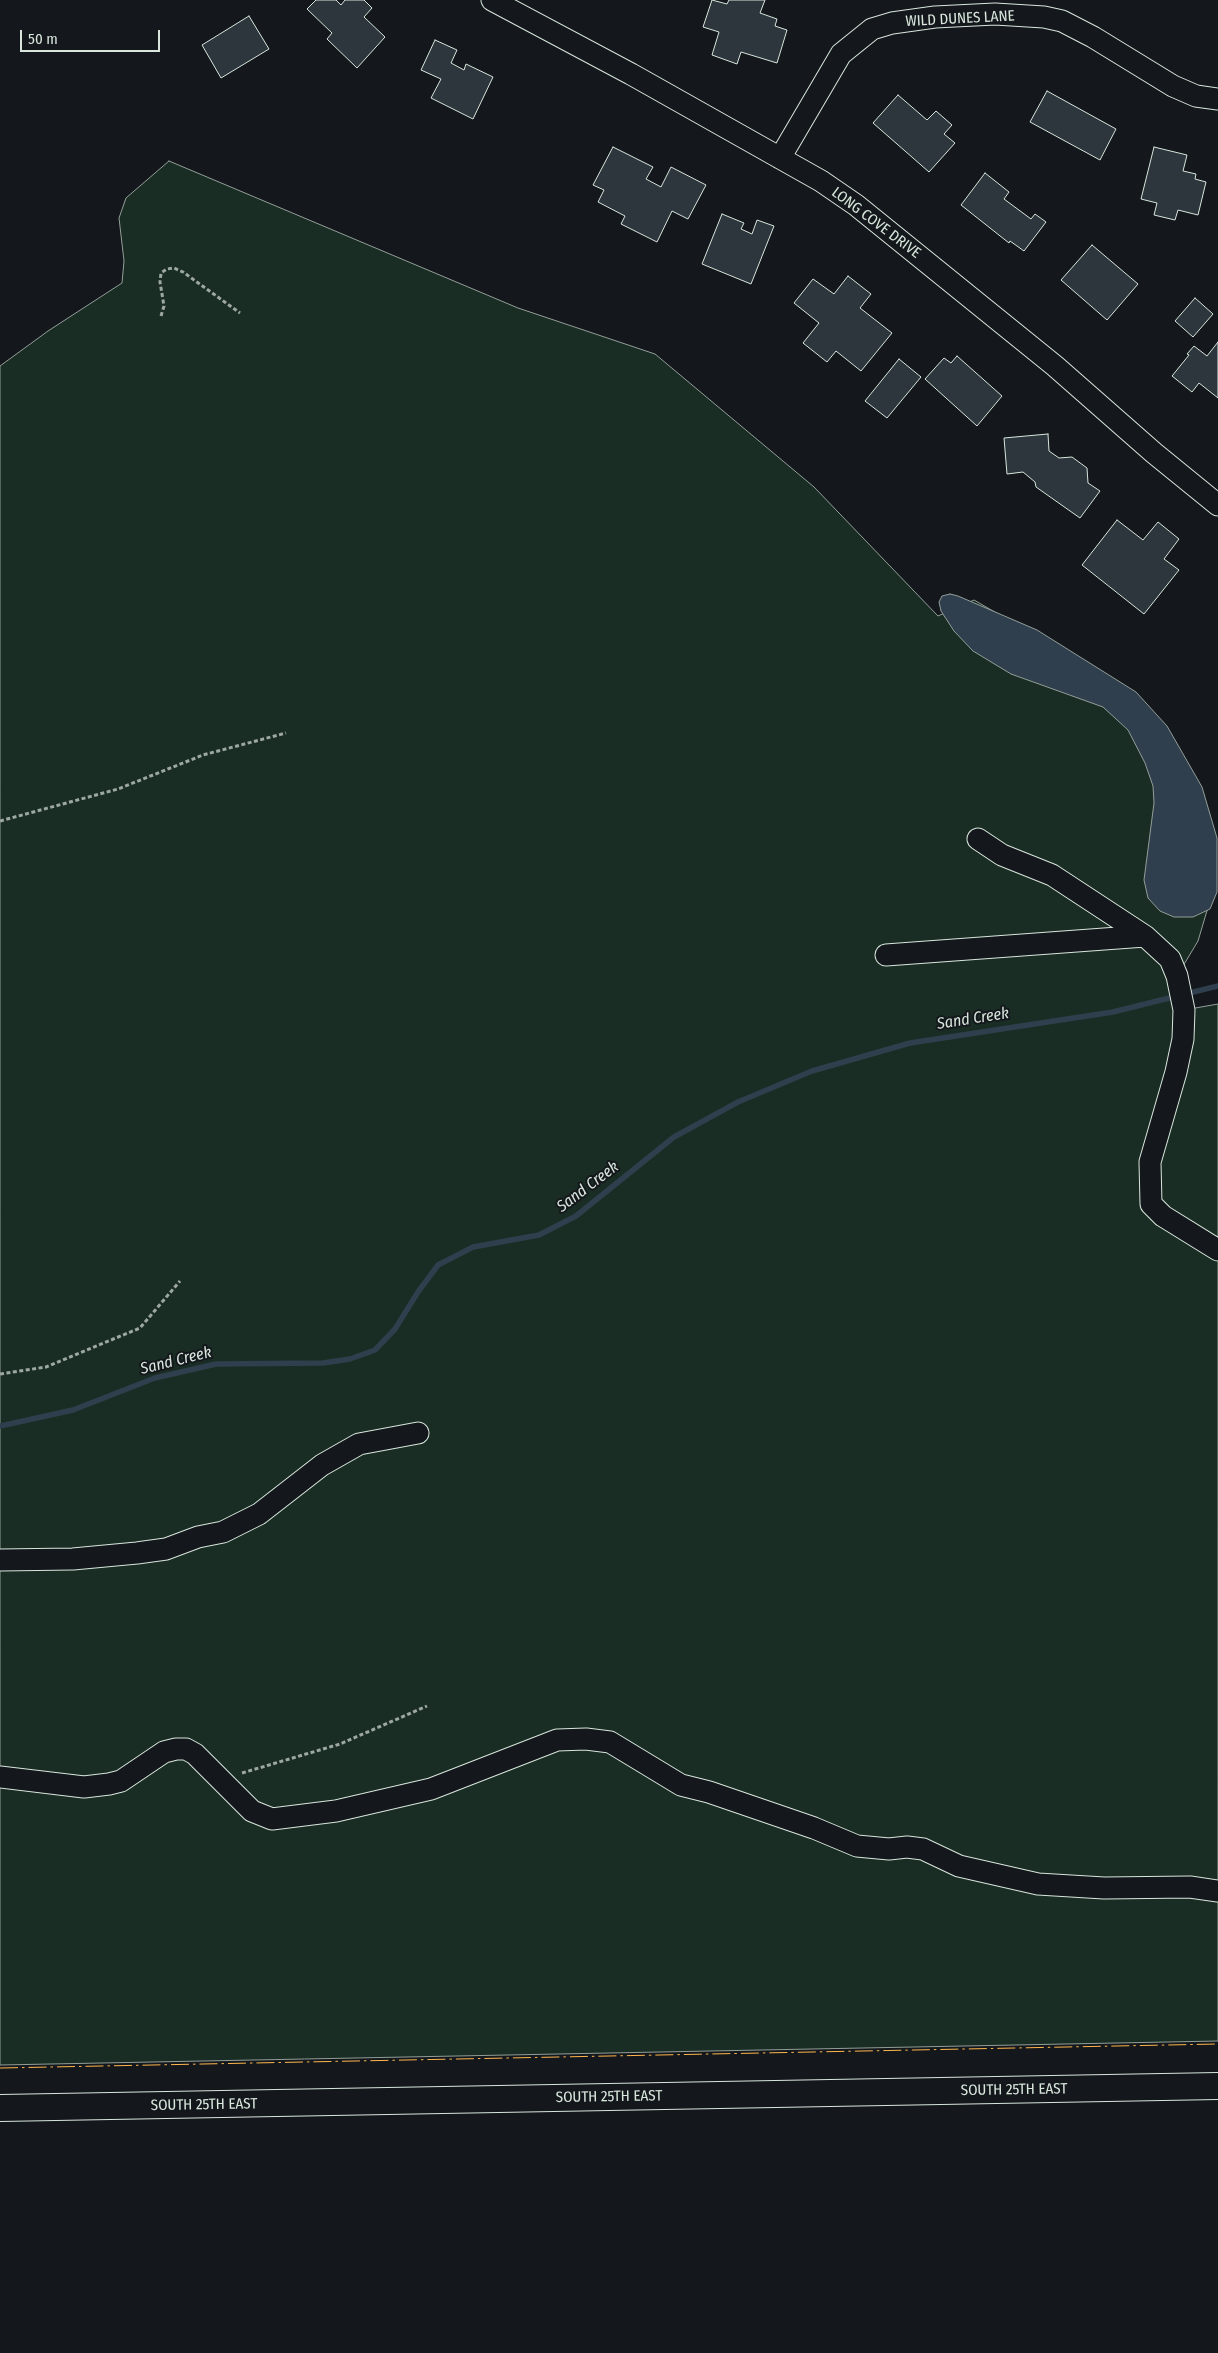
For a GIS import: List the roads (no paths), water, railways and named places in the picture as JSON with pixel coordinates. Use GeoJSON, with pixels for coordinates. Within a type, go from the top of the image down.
{"type":"FeatureCollection","features":[{"type":"Feature","properties":{"kind":"main road","name":"SOUTH 25TH EAST"},"geometry":{"type":"LineString","coordinates":[[0,2108],[1218,2086]]}},
{"type":"Feature","properties":{"kind":"street","name":"LONG COVE DRIVE"},"geometry":{"type":"LineString","coordinates":[[492,0],[631,74],[780,158],[856,205],[1056,366],[1154,453],[1218,506]]}},
{"type":"Feature","properties":{"kind":"street","name":"WILD DUNES LANE"},"geometry":{"type":"LineString","coordinates":[[780,158],[842,54],[872,30],[892,23],[926,18],[994,14],[1044,17],[1062,21],[1093,37],[1173,86],[1196,96],[1218,99]]}},
{"type":"Feature","properties":{"kind":"street"},"geometry":{"type":"LineString","coordinates":[[978,840],[1002,855],[1052,875],[1145,936],[1170,959],[1177,976],[1184,1010],[1183,1039],[1176,1072],[1150,1162],[1151,1204],[1163,1216],[1218,1250]]}},
{"type":"Feature","properties":{"kind":"street"},"geometry":{"type":"LineString","coordinates":[[886,955],[1145,936]]}},
{"type":"Feature","properties":{"kind":"street"},"geometry":{"type":"LineString","coordinates":[[0,1560],[73,1559],[137,1553],[166,1549],[198,1537],[223,1532],[259,1514],[322,1465],[359,1444],[418,1433]]}},
{"type":"Feature","properties":{"kind":"street"},"geometry":{"type":"LineString","coordinates":[[0,1777],[84,1787],[109,1784],[121,1782],[164,1752],[186,1749],[195,1754],[252,1811],[272,1819],[336,1811],[431,1789],[557,1740],[586,1739],[610,1742],[680,1785],[709,1792],[814,1828],[858,1846],[923,1849],[959,1866],[1038,1884],[1104,1888],[1190,1887],[1218,1891]]}},
{"type":"Feature","properties":{"kind":"water"},"geometry":{"type":"Polygon","coordinates":[[[950,594],[1037,630],[1136,692],[1167,726],[1202,787],[1217,838],[1217,892],[1210,909],[1193,917],[1174,917],[1160,911],[1148,898],[1144,880],[1154,803],[1153,786],[1145,763],[1128,730],[1103,707],[1011,674],[973,651],[954,631],[941,611],[939,602],[942,596],[950,594]]]}},
{"type":"Feature","properties":{"kind":"waterway","name":"Sand Creek"},"geometry":{"type":"LineString","coordinates":[[0,1426],[73,1410],[155,1378],[216,1364],[323,1363],[350,1359],[375,1350],[395,1329],[418,1292],[438,1265],[473,1247],[539,1235],[576,1216],[674,1137],[738,1102],[812,1071],[910,1043],[1113,1012],[1218,986]]}}]}
